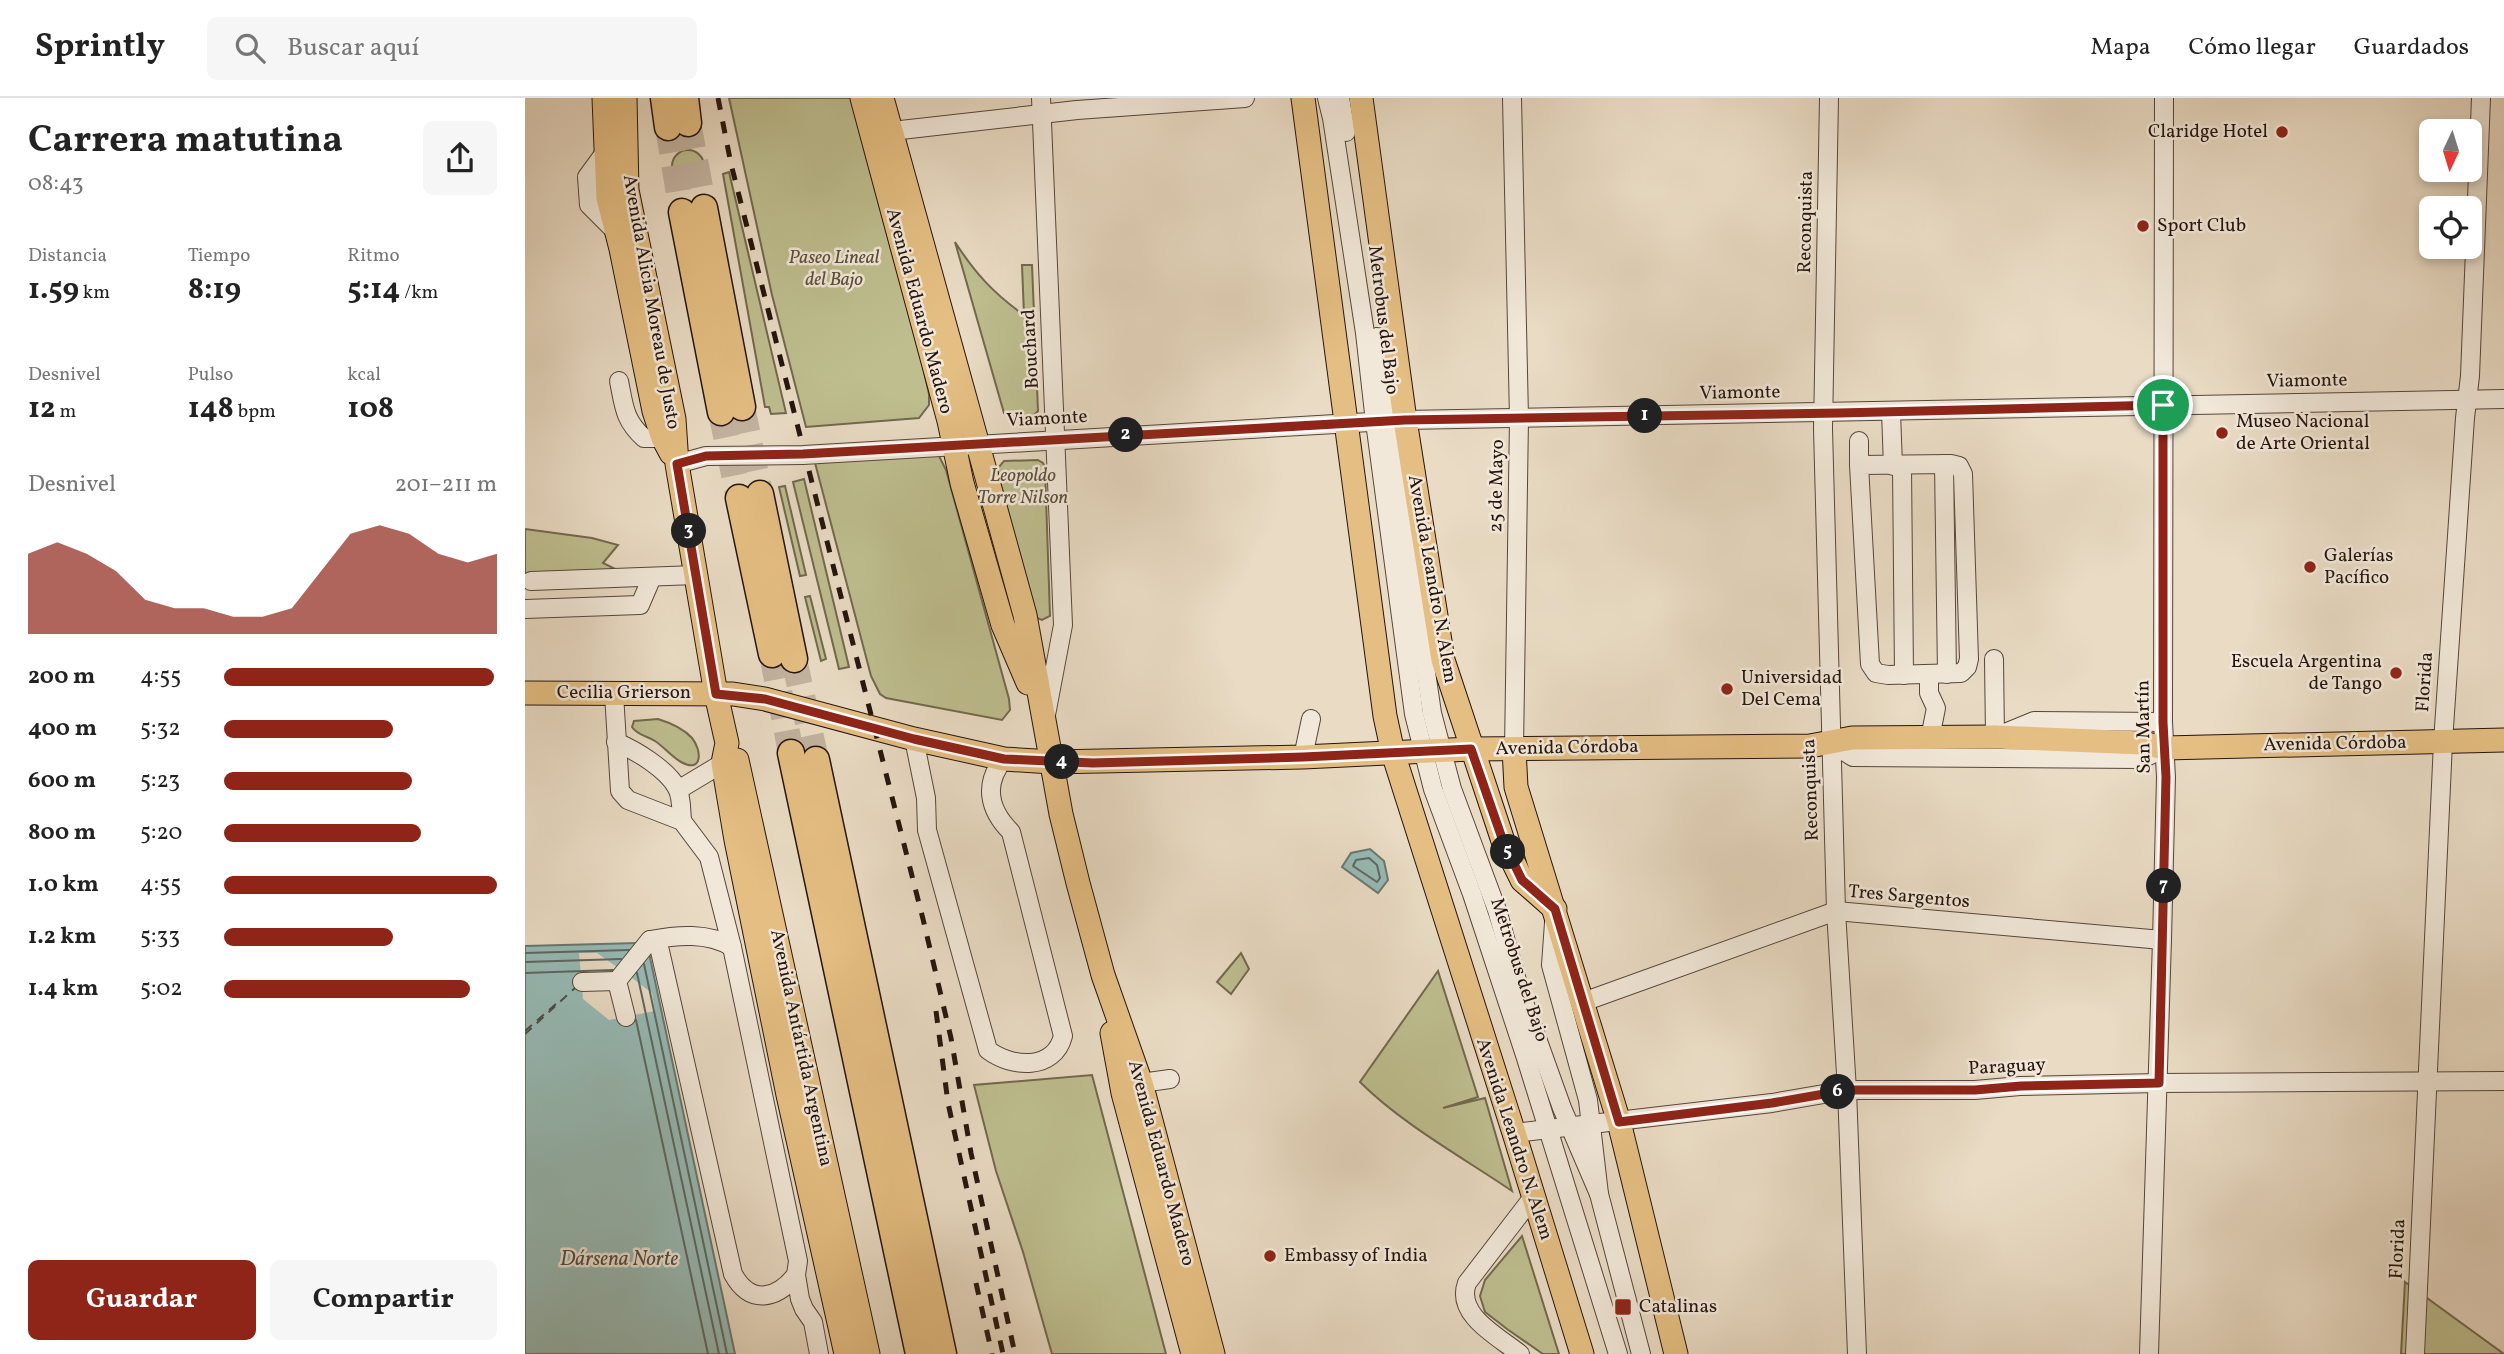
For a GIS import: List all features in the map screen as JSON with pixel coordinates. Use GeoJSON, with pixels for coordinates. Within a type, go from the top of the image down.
{"type":"FeatureCollection","features":[{"type":"Feature","properties":{"kind":"highway"},"geometry":{"type":"LineString","coordinates":[[664,98],[680,116]]}},
{"type":"Feature","properties":{"kind":"highway"},"geometry":{"type":"LineString","coordinates":[[693,210],[731,409]]}},
{"type":"Feature","properties":{"kind":"highway"},"geometry":{"type":"LineString","coordinates":[[750,496],[783,657]]}},
{"type":"Feature","properties":{"kind":"highway"},"geometry":{"type":"LineString","coordinates":[[919,1354],[804,756],[943,1354]]}},
{"type":"Feature","properties":{"kind":"main road","name":"Avenida Alicia Moreau de Justo"},"geometry":{"type":"LineString","coordinates":[[604,98],[608,198],[654,411],[663,438],[677,464]]}},
{"type":"Feature","properties":{"kind":"main road","name":"Avenida Alicia Moreau de Justo"},"geometry":{"type":"LineString","coordinates":[[625,98],[627,190],[674,419],[677,464],[716,694]]}},
{"type":"Feature","properties":{"kind":"main road","name":"Avenida Eduardo Madero"},"geometry":{"type":"LineString","coordinates":[[862,98],[962,483],[1003,625],[1045,722]]}},
{"type":"Feature","properties":{"kind":"main road","name":"Avenida Eduardo Madero"},"geometry":{"type":"LineString","coordinates":[[882,98],[1025,615],[1075,872],[1103,975],[1141,1083],[1213,1354]]}},
{"type":"Feature","properties":{"kind":"main road","name":"Avenida Leandro N. Alem"},"geometry":{"type":"LineString","coordinates":[[1303,98],[1385,716],[1393,753],[1582,1354]]}},
{"type":"Feature","properties":{"kind":"main road","name":"Avenida Leandro N. Alem"},"geometry":{"type":"LineString","coordinates":[[1361,98],[1390,421],[1443,660],[1503,841],[1522,880],[1555,909]]}},
{"type":"Feature","properties":{"kind":"main road","name":"Cecilia Grierson"},"geometry":{"type":"LineString","coordinates":[[525,693],[716,694],[765,699],[914,739],[1004,759],[1052,762]]}},
{"type":"Feature","properties":{"kind":"main road","name":"Avenida Antártida Argentina"},"geometry":{"type":"LineString","coordinates":[[716,694],[736,840],[788,1095],[846,1354]]}},
{"type":"Feature","properties":{"kind":"main road","name":"Avenida Córdoba"},"geometry":{"type":"LineString","coordinates":[[1052,762],[1303,757],[1514,748],[1810,746],[1852,738],[1994,737],[2142,743],[2165,748],[2504,740]]}},
{"type":"Feature","properties":{"kind":"main road"},"geometry":{"type":"LineString","coordinates":[[1514,748],[1516,787],[1619,1122],[1676,1354]]}},
{"type":"Feature","properties":{"kind":"main road","name":"Avenida Antártida Argentina"},"geometry":{"type":"LineString","coordinates":[[725,754],[737,760],[756,838],[868,1354]]}},
{"type":"Feature","properties":{"kind":"main road","name":"Avenida Eduardo Madero"},"geometry":{"type":"LineString","coordinates":[[1103,975],[1123,1093],[1192,1354]]}},
{"type":"Feature","properties":{"kind":"street"},"geometry":{"type":"LineString","coordinates":[[892,131],[1041,106],[1245,98]]}},
{"type":"Feature","properties":{"kind":"street","name":"Metrobus del Bajo"},"geometry":{"type":"LineString","coordinates":[[1327,98],[1361,307],[1390,421]]}},
{"type":"Feature","properties":{"kind":"street","name":"Metrobus del Bajo"},"geometry":{"type":"LineString","coordinates":[[1340,98],[1390,421],[1414,714],[1452,789],[1497,910],[1520,991],[1599,1194]]}},
{"type":"Feature","properties":{"kind":"street","name":"25 de Mayo"},"geometry":{"type":"LineString","coordinates":[[1512,98],[1519,418],[1514,748]]}},
{"type":"Feature","properties":{"kind":"street","name":"Reconquista"},"geometry":{"type":"LineString","coordinates":[[1829,98],[1823,413],[1836,911],[1847,1090],[1857,1354]]}},
{"type":"Feature","properties":{"kind":"street","name":"San Martín"},"geometry":{"type":"LineString","coordinates":[[2149,1354],[2159,1083],[2165,748],[2164,98]]}},
{"type":"Feature","properties":{"kind":"street","name":"Florida"},"geometry":{"type":"LineString","coordinates":[[2415,1354],[2443,742],[2467,399],[2481,98]]}},
{"type":"Feature","properties":{"kind":"street","name":"Bouchard"},"geometry":{"type":"LineString","coordinates":[[1041,106],[1063,625],[1045,722]]}},
{"type":"Feature","properties":{"kind":"street"},"geometry":{"type":"LineString","coordinates":[[619,381],[627,419],[644,438],[663,438]]}},
{"type":"Feature","properties":{"kind":"street","name":"Viamonte"},"geometry":{"type":"LineString","coordinates":[[677,464],[706,456],[803,454],[1390,421],[2504,399]]}},
{"type":"Feature","properties":{"kind":"street"},"geometry":{"type":"LineString","coordinates":[[1891,412],[1898,466],[1904,675]]}},
{"type":"Feature","properties":{"kind":"street"},"geometry":{"type":"LineString","coordinates":[[1859,441],[1870,664],[1876,673],[1938,674]]}},
{"type":"Feature","properties":{"kind":"street"},"geometry":{"type":"LineString","coordinates":[[1859,465],[1944,464],[1938,674],[1929,693],[1935,708],[1930,738]]}},
{"type":"Feature","properties":{"kind":"street"},"geometry":{"type":"LineString","coordinates":[[531,580],[696,575]]}},
{"type":"Feature","properties":{"kind":"street"},"geometry":{"type":"LineString","coordinates":[[525,609],[640,606],[652,577]]}},
{"type":"Feature","properties":{"kind":"street"},"geometry":{"type":"LineString","coordinates":[[1994,659],[1994,737],[2034,721],[2163,722]]}},
{"type":"Feature","properties":{"kind":"street"},"geometry":{"type":"LineString","coordinates":[[614,694],[620,791],[628,800],[682,821]]}},
{"type":"Feature","properties":{"kind":"street"},"geometry":{"type":"LineString","coordinates":[[1303,757],[1311,719]]}},
{"type":"Feature","properties":{"kind":"street"},"geometry":{"type":"LineString","coordinates":[[914,739],[926,798],[927,830],[988,1050],[1000,1059],[1017,1063],[1046,1060],[1059,1049],[1063,1036],[1010,832],[998,820],[991,794],[993,772],[1004,759]]}},
{"type":"Feature","properties":{"kind":"street"},"geometry":{"type":"LineString","coordinates":[[616,742],[641,753],[673,782],[678,790],[682,821],[709,857],[732,947],[798,1261],[796,1276],[804,1310],[813,1322],[819,1354]]}},
{"type":"Feature","properties":{"kind":"street","name":"Avenida Córdoba"},"geometry":{"type":"LineString","coordinates":[[1831,743],[1853,757],[2142,759],[2165,748]]}},
{"type":"Feature","properties":{"kind":"street","name":"Metrobus del Bajo"},"geometry":{"type":"LineString","coordinates":[[1431,751],[1433,789],[1472,894],[1549,1129],[1618,1354]]}},
{"type":"Feature","properties":{"kind":"street"},"geometry":{"type":"LineString","coordinates":[[678,790],[725,754]]}},
{"type":"Feature","properties":{"kind":"street","name":"Metrobus del Bajo"},"geometry":{"type":"LineString","coordinates":[[1555,909],[1551,965],[1588,1100],[1599,1194],[1641,1354]]}},
{"type":"Feature","properties":{"kind":"street","name":"Tres Sargentos"},"geometry":{"type":"LineString","coordinates":[[1583,1002],[1836,911],[2162,940]]}},
{"type":"Feature","properties":{"kind":"street"},"geometry":{"type":"LineString","coordinates":[[582,982],[617,981],[650,940],[688,936],[710,938],[732,947]]}},
{"type":"Feature","properties":{"kind":"street"},"geometry":{"type":"LineString","coordinates":[[650,940],[656,942],[660,951],[733,1274],[739,1285],[750,1294],[765,1296],[787,1286],[796,1276]]}},
{"type":"Feature","properties":{"kind":"street"},"geometry":{"type":"LineString","coordinates":[[617,981],[626,1017]]}},
{"type":"Feature","properties":{"kind":"street"},"geometry":{"type":"LineString","coordinates":[[1141,1083],[1170,1079]]}},
{"type":"Feature","properties":{"kind":"street","name":"Paraguay"},"geometry":{"type":"LineString","coordinates":[[1514,1133],[1772,1103],[1847,1090],[1975,1090],[2021,1086],[2159,1083],[2504,1081]]}},
{"type":"Feature","properties":{"kind":"street"},"geometry":{"type":"LineString","coordinates":[[1520,1354],[1476,1319],[1464,1299],[1464,1291],[1467,1283],[1533,1197]]}},
{"type":"Feature","properties":{"kind":"green space","name":"Paseo Lineal del Bajo"},"geometry":{"type":"Polygon","coordinates":[[[729,98],[856,98],[895,242],[929,394],[929,405],[919,418],[806,427],[772,295],[729,98]]]}},
{"type":"Feature","properties":{"kind":"green space"},"geometry":{"type":"Polygon","coordinates":[[[688,150],[699,155],[704,166],[699,177],[688,182],[677,177],[672,166],[677,155],[688,150]]]}},
{"type":"Feature","properties":{"kind":"green space"},"geometry":{"type":"Polygon","coordinates":[[[729,172],[786,413],[771,414],[769,407],[765,407],[723,174],[729,172]]]}},
{"type":"Feature","properties":{"kind":"green space"},"geometry":{"type":"Polygon","coordinates":[[[955,242],[985,282],[1024,315],[1022,265],[1032,265],[1038,411],[1033,416],[1010,417],[1004,413],[955,242]]]}},
{"type":"Feature","properties":{"kind":"green space"},"geometry":{"type":"Polygon","coordinates":[[[938,454],[946,470],[1009,699],[1010,710],[1002,720],[886,698],[880,694],[871,676],[814,459],[938,454]]]}},
{"type":"Feature","properties":{"kind":"green space","name":"Leopoldo Torre Nilson"},"geometry":{"type":"Polygon","coordinates":[[[1038,460],[1045,468],[1050,616],[1042,620],[1032,616],[998,481],[998,468],[1004,461],[1038,460]]]}},
{"type":"Feature","properties":{"kind":"green space"},"geometry":{"type":"Polygon","coordinates":[[[804,479],[849,667],[839,669],[793,482],[804,479]]]}},
{"type":"Feature","properties":{"kind":"green space"},"geometry":{"type":"Polygon","coordinates":[[[785,486],[806,575],[800,576],[779,487],[785,486]]]}},
{"type":"Feature","properties":{"kind":"green space"},"geometry":{"type":"Polygon","coordinates":[[[525,529],[592,538],[618,545],[603,563],[621,572],[525,574],[525,529]]]}},
{"type":"Feature","properties":{"kind":"green space"},"geometry":{"type":"Polygon","coordinates":[[[810,596],[826,659],[821,661],[805,597],[810,596]]]}},
{"type":"Feature","properties":{"kind":"green space"},"geometry":{"type":"Polygon","coordinates":[[[658,719],[677,726],[692,738],[698,748],[697,763],[688,765],[681,762],[632,727],[634,721],[658,719]]]}},
{"type":"Feature","properties":{"kind":"green space"},"geometry":{"type":"Polygon","coordinates":[[[1241,953],[1249,969],[1231,994],[1217,982],[1241,953]]]}},
{"type":"Feature","properties":{"kind":"green space"},"geometry":{"type":"Polygon","coordinates":[[[1438,971],[1478,1097],[1443,1108],[1485,1098],[1512,1191],[1413,1126],[1360,1082],[1438,971]]]}},
{"type":"Feature","properties":{"kind":"green space"},"geometry":{"type":"Polygon","coordinates":[[[1092,1075],[1166,1354],[1052,1354],[1023,1252],[996,1171],[974,1085],[1092,1075]]]}},
{"type":"Feature","properties":{"kind":"green space"},"geometry":{"type":"Polygon","coordinates":[[[1522,1236],[1559,1354],[1543,1354],[1485,1312],[1480,1296],[1485,1280],[1522,1236]]]}},
{"type":"Feature","properties":{"kind":"green space"},"geometry":{"type":"Polygon","coordinates":[[[2405,1282],[2504,1354],[2401,1354],[2405,1282]]]}},
{"type":"Feature","properties":{"kind":"water"},"geometry":{"type":"Polygon","coordinates":[[[1370,849],[1384,861],[1388,880],[1378,893],[1342,867],[1351,853],[1370,849]]]}},
{"type":"Feature","properties":{"kind":"water","name":"Dársena Norte"},"geometry":{"type":"Polygon","coordinates":[[[638,943],[649,953],[735,1354],[525,1354],[525,946],[638,943]]]}},
{"type":"Feature","properties":{"kind":"pier"},"geometry":{"type":"Polygon","coordinates":[[[638,943],[649,953],[632,978],[652,993],[655,1011],[609,1020],[583,999],[579,953],[597,953],[617,967],[638,943]]]}},
{"type":"Feature","properties":{"kind":"ferry route"},"geometry":{"type":"LineString","coordinates":[[525,1034],[576,987]]}},
{"type":"Feature","properties":{"kind":"ferry route"},"geometry":{"type":"LineString","coordinates":[[525,1031],[556,1004]]}},
{"type":"Feature","properties":{"kind":"tunnel"},"geometry":{"type":"LineString","coordinates":[[688,123],[704,208]]}},
{"type":"Feature","properties":{"kind":"tunnel"},"geometry":{"type":"LineString","coordinates":[[668,127],[682,212]]}},
{"type":"Feature","properties":{"kind":"tunnel"},"geometry":{"type":"LineString","coordinates":[[742,407],[760,494]]}},
{"type":"Feature","properties":{"kind":"tunnel"},"geometry":{"type":"LineString","coordinates":[[721,412],[739,498]]}},
{"type":"Feature","properties":{"kind":"tunnel"},"geometry":{"type":"LineString","coordinates":[[772,654],[791,753]]}},
{"type":"Feature","properties":{"kind":"tunnel"},"geometry":{"type":"LineString","coordinates":[[794,659],[816,760]]}},
{"type":"Feature","properties":{"kind":"railway"},"geometry":{"type":"LineString","coordinates":[[718,98],[731,164],[923,919],[951,1038],[971,1153],[1015,1354]]}},
{"type":"Feature","properties":{"kind":"railway"},"geometry":{"type":"LineString","coordinates":[[936,1011],[948,1103],[1003,1354]]}},
{"type":"Feature","properties":{"kind":"railway"},"geometry":{"type":"LineString","coordinates":[[976,1283],[992,1354]]}},
{"type":"Feature","properties":{"kind":"place","name":"Claridge Hotel"},"geometry":{"type":"Point","coordinates":[2282,132]}},
{"type":"Feature","properties":{"kind":"place","name":"Sport Club"},"geometry":{"type":"Point","coordinates":[2143,226]}},
{"type":"Feature","properties":{"kind":"place","name":"Museo Nacional de Arte Oriental"},"geometry":{"type":"Point","coordinates":[2222,433]}},
{"type":"Feature","properties":{"kind":"place","name":"Galerías Pacífico"},"geometry":{"type":"Point","coordinates":[2310,567]}},
{"type":"Feature","properties":{"kind":"place","name":"Escuela Argentina de Tango"},"geometry":{"type":"Point","coordinates":[2396,673]}},
{"type":"Feature","properties":{"kind":"place","name":"Universidad Del Cema"},"geometry":{"type":"Point","coordinates":[1727,689]}},
{"type":"Feature","properties":{"kind":"place","name":"Embassy of India"},"geometry":{"type":"Point","coordinates":[1270,1256]}},
{"type":"Feature","properties":{"kind":"place","name":"Catalinas"},"geometry":{"type":"Point","coordinates":[1623,1307]}},
{"type":"Feature","properties":{"kind":"route"},"geometry":{"type":"LineString","coordinates":[[2163,405],[2163,722],[2166,777],[2159,1083],[2021,1086],[1975,1090],[1847,1090],[1772,1103],[1619,1122],[1555,909],[1522,880],[1503,841],[1471,749],[1093,763],[1004,759],[914,739],[765,699],[716,694],[677,464],[706,456],[923,448],[1405,420],[2163,405]]}}]}
